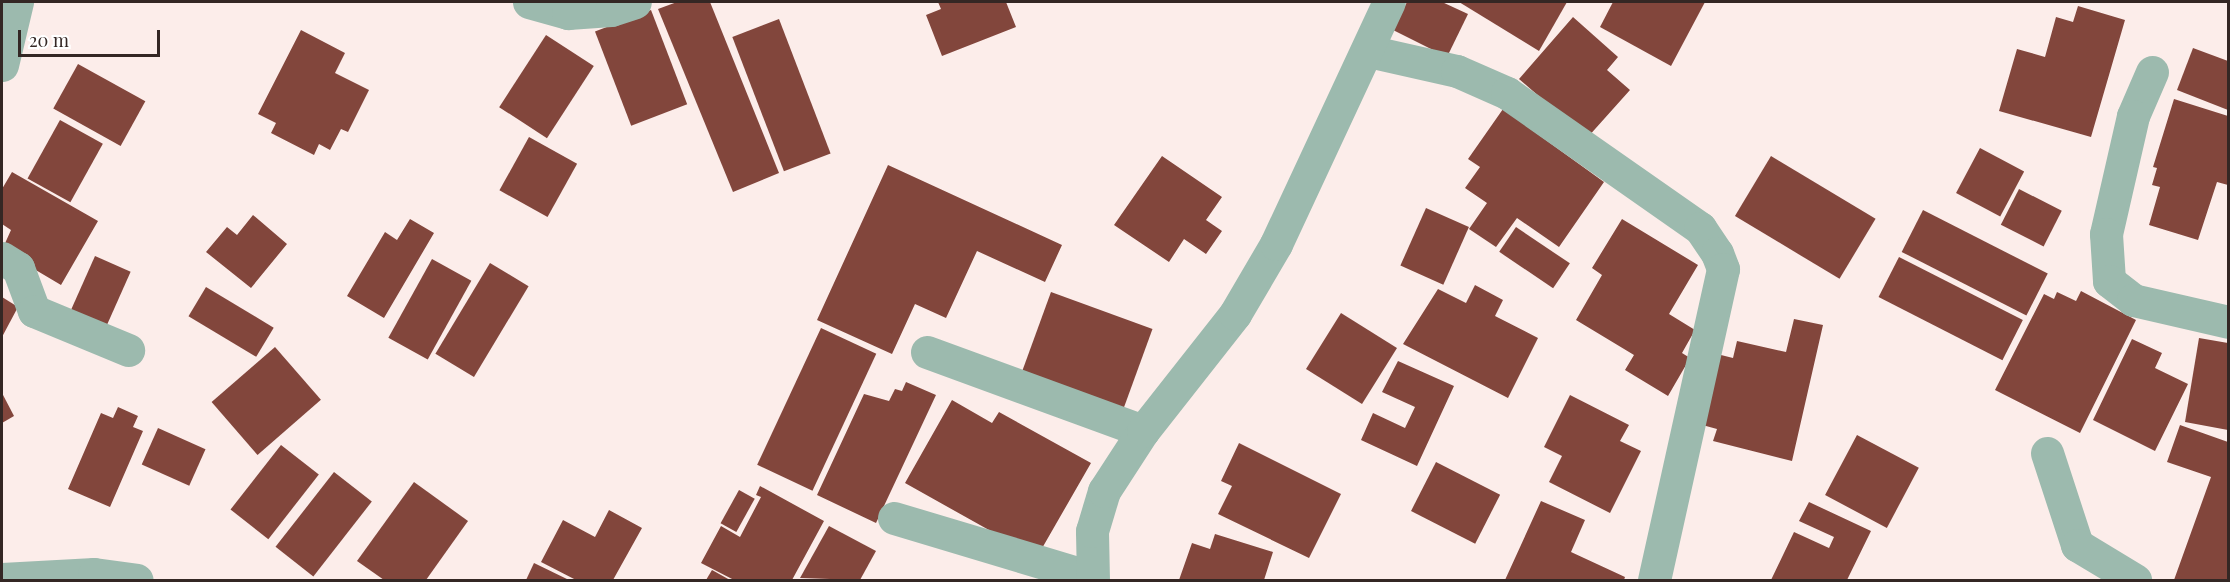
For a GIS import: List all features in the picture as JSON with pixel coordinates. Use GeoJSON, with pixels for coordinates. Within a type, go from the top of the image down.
{"type":"FeatureCollection","features":[{"type":"Feature","properties":{"kind":"street"},"geometry":{"type":"LineString","coordinates":[[2,64],[17,2]]}},
{"type":"Feature","properties":{"kind":"street"},"geometry":{"type":"LineString","coordinates":[[529,2],[568,13],[611,10],[635,2]]}},
{"type":"Feature","properties":{"kind":"street"},"geometry":{"type":"LineString","coordinates":[[894,518],[1092,579],[1092,531],[1104,491],[1143,431],[1235,314],[1319,159],[1389,2]]}},
{"type":"Feature","properties":{"kind":"street"},"geometry":{"type":"LineString","coordinates":[[1368,51],[1457,71],[1507,93],[1700,228],[1717,253],[1723,269],[1654,580]]}},
{"type":"Feature","properties":{"kind":"street"},"geometry":{"type":"LineString","coordinates":[[2152,72],[2133,116],[2106,234],[2109,281],[2133,300],[2229,322]]}},
{"type":"Feature","properties":{"kind":"street"},"geometry":{"type":"LineString","coordinates":[[2,258],[18,268],[33,311],[128,350]]}},
{"type":"Feature","properties":{"kind":"street"},"geometry":{"type":"LineString","coordinates":[[927,352],[1143,431]]}},
{"type":"Feature","properties":{"kind":"street"},"geometry":{"type":"LineString","coordinates":[[2047,453],[2077,545],[2135,580]]}},
{"type":"Feature","properties":{"kind":"street"},"geometry":{"type":"LineString","coordinates":[[2,579],[94,574],[137,580]]}},
{"type":"Feature","properties":{"kind":"building"},"geometry":{"type":"Polygon","coordinates":[[[677,2],[710,2],[779,173],[733,192],[658,9],[677,2]]]}},
{"type":"Feature","properties":{"kind":"building"},"geometry":{"type":"Polygon","coordinates":[[[938,2],[1006,2],[1016,27],[942,56],[926,15],[941,9],[938,2]]]}},
{"type":"Feature","properties":{"kind":"building"},"geometry":{"type":"Polygon","coordinates":[[[1407,2],[1442,2],[1468,14],[1447,57],[1393,30],[1407,2]]]}},
{"type":"Feature","properties":{"kind":"building"},"geometry":{"type":"Polygon","coordinates":[[[1459,2],[1567,2],[1539,51],[1459,2]]]}},
{"type":"Feature","properties":{"kind":"building"},"geometry":{"type":"Polygon","coordinates":[[[1613,2],[1705,2],[1671,66],[1600,27],[1613,2]]]}},
{"type":"Feature","properties":{"kind":"building"},"geometry":{"type":"Polygon","coordinates":[[[2078,6],[2125,20],[2091,137],[1999,111],[2017,49],[2045,57],[2056,17],[2073,22],[2078,6]]]}},
{"type":"Feature","properties":{"kind":"building"},"geometry":{"type":"Polygon","coordinates":[[[651,10],[687,104],[631,126],[595,32],[651,10]]]}},
{"type":"Feature","properties":{"kind":"building"},"geometry":{"type":"Polygon","coordinates":[[[1573,17],[1618,57],[1607,70],[1630,90],[1587,138],[1519,79],[1573,17]]]}},
{"type":"Feature","properties":{"kind":"building"},"geometry":{"type":"Polygon","coordinates":[[[779,19],[831,153],[784,171],[732,37],[779,19]]]}},
{"type":"Feature","properties":{"kind":"building"},"geometry":{"type":"Polygon","coordinates":[[[301,30],[345,53],[335,73],[369,90],[348,132],[341,129],[330,150],[319,144],[314,155],[271,133],[276,123],[258,114],[301,30]]]}},
{"type":"Feature","properties":{"kind":"building"},"geometry":{"type":"Polygon","coordinates":[[[546,35],[594,66],[547,138],[499,107],[546,35]]]}},
{"type":"Feature","properties":{"kind":"building"},"geometry":{"type":"Polygon","coordinates":[[[2193,48],[2228,61],[2228,110],[2177,90],[2193,48]]]}},
{"type":"Feature","properties":{"kind":"building"},"geometry":{"type":"Polygon","coordinates":[[[78,64],[145,101],[121,146],[53,109],[78,64]]]}},
{"type":"Feature","properties":{"kind":"building"},"geometry":{"type":"Polygon","coordinates":[[[2174,99],[2228,116],[2228,185],[2217,182],[2198,240],[2149,225],[2160,187],[2152,185],[2157,168],[2153,167],[2174,99]]]}},
{"type":"Feature","properties":{"kind":"building"},"geometry":{"type":"Polygon","coordinates":[[[1503,109],[1604,182],[1559,247],[1517,218],[1496,247],[1469,229],[1487,203],[1465,188],[1480,167],[1468,159],[1503,109]]]}},
{"type":"Feature","properties":{"kind":"building"},"geometry":{"type":"Polygon","coordinates":[[[60,120],[103,144],[70,202],[28,179],[60,120]]]}},
{"type":"Feature","properties":{"kind":"building"},"geometry":{"type":"Polygon","coordinates":[[[529,137],[577,164],[548,217],[499,190],[529,137]]]}},
{"type":"Feature","properties":{"kind":"building"},"geometry":{"type":"Polygon","coordinates":[[[1980,148],[2024,171],[2000,217],[1956,193],[1980,148]]]}},
{"type":"Feature","properties":{"kind":"building"},"geometry":{"type":"Polygon","coordinates":[[[1162,156],[1222,197],[1206,220],[1222,231],[1206,254],[1184,239],[1169,262],[1114,225],[1162,156]]]}},
{"type":"Feature","properties":{"kind":"building"},"geometry":{"type":"Polygon","coordinates":[[[1771,156],[1876,219],[1840,279],[1735,216],[1771,156]]]}},
{"type":"Feature","properties":{"kind":"building"},"geometry":{"type":"Polygon","coordinates":[[[888,165],[1062,245],[1045,282],[977,251],[946,318],[915,304],[892,354],[817,320],[888,165]]]}},
{"type":"Feature","properties":{"kind":"building"},"geometry":{"type":"Polygon","coordinates":[[[12,172],[98,221],[61,285],[2,250],[11,230],[2,224],[2,189],[12,172]]]}},
{"type":"Feature","properties":{"kind":"building"},"geometry":{"type":"Polygon","coordinates":[[[2019,189],[2062,211],[2044,246],[2001,225],[2019,189]]]}},
{"type":"Feature","properties":{"kind":"building"},"geometry":{"type":"Polygon","coordinates":[[[1426,208],[1469,227],[1443,285],[1400,266],[1426,208]]]}},
{"type":"Feature","properties":{"kind":"building"},"geometry":{"type":"Polygon","coordinates":[[[1923,210],[2048,274],[2026,315],[1902,252],[1923,210]]]}},
{"type":"Feature","properties":{"kind":"building"},"geometry":{"type":"Polygon","coordinates":[[[253,215],[287,244],[251,288],[206,252],[227,227],[237,235],[253,215]]]}},
{"type":"Feature","properties":{"kind":"building"},"geometry":{"type":"Polygon","coordinates":[[[410,219],[434,233],[384,318],[347,296],[385,232],[397,240],[410,219]]]}},
{"type":"Feature","properties":{"kind":"building"},"geometry":{"type":"Polygon","coordinates":[[[1622,219],[1698,265],[1669,314],[1695,330],[1682,353],[1690,358],[1668,396],[1625,370],[1634,355],[1576,320],[1602,275],[1592,268],[1622,219]]]}},
{"type":"Feature","properties":{"kind":"building"},"geometry":{"type":"Polygon","coordinates":[[[1516,227],[1570,263],[1553,288],[1499,252],[1516,227]]]}},
{"type":"Feature","properties":{"kind":"building"},"geometry":{"type":"Polygon","coordinates":[[[95,256],[131,272],[105,330],[69,314],[95,256]]]}},
{"type":"Feature","properties":{"kind":"building"},"geometry":{"type":"Polygon","coordinates":[[[1899,257],[2023,320],[2002,360],[1879,297],[1899,257]]]}},
{"type":"Feature","properties":{"kind":"building"},"geometry":{"type":"Polygon","coordinates":[[[432,259],[471,281],[428,360],[388,338],[432,259]]]}},
{"type":"Feature","properties":{"kind":"building"},"geometry":{"type":"Polygon","coordinates":[[[490,263],[529,286],[474,377],[435,354],[490,263]]]}},
{"type":"Feature","properties":{"kind":"building"},"geometry":{"type":"Polygon","coordinates":[[[1475,285],[1503,300],[1495,316],[1538,338],[1508,398],[1403,344],[1438,289],[1466,303],[1475,285]]]}},
{"type":"Feature","properties":{"kind":"building"},"geometry":{"type":"Polygon","coordinates":[[[206,287],[274,328],[256,357],[188,316],[206,287]]]}},
{"type":"Feature","properties":{"kind":"building"},"geometry":{"type":"Polygon","coordinates":[[[2081,291],[2136,320],[2080,433],[1995,390],[2044,294],[2054,299],[2057,292],[2076,301],[2081,291]]]}},
{"type":"Feature","properties":{"kind":"building"},"geometry":{"type":"Polygon","coordinates":[[[1051,292],[1152,329],[1120,419],[1018,382],[1051,292]]]}},
{"type":"Feature","properties":{"kind":"building"},"geometry":{"type":"Polygon","coordinates":[[[2,297],[18,307],[2,337],[2,297]]]}},
{"type":"Feature","properties":{"kind":"building"},"geometry":{"type":"Polygon","coordinates":[[[1341,313],[1397,348],[1362,404],[1306,369],[1341,313]]]}},
{"type":"Feature","properties":{"kind":"building"},"geometry":{"type":"Polygon","coordinates":[[[1794,319],[1823,325],[1792,461],[1713,441],[1717,429],[1695,423],[1713,353],[1733,358],[1737,341],[1786,352],[1794,319]]]}},
{"type":"Feature","properties":{"kind":"building"},"geometry":{"type":"Polygon","coordinates":[[[821,328],[876,354],[812,491],[757,465],[821,328]]]}},
{"type":"Feature","properties":{"kind":"building"},"geometry":{"type":"Polygon","coordinates":[[[2199,338],[2228,343],[2228,430],[2185,422],[2199,338]]]}},
{"type":"Feature","properties":{"kind":"building"},"geometry":{"type":"Polygon","coordinates":[[[2132,339],[2162,353],[2155,368],[2188,384],[2155,451],[2093,420],[2132,339]]]}},
{"type":"Feature","properties":{"kind":"building"},"geometry":{"type":"Polygon","coordinates":[[[275,347],[321,400],[258,455],[212,402],[275,347]]]}},
{"type":"Feature","properties":{"kind":"building"},"geometry":{"type":"Polygon","coordinates":[[[1398,361],[1454,386],[1417,466],[1361,440],[1373,413],[1405,428],[1415,407],[1382,392],[1398,361]]]}},
{"type":"Feature","properties":{"kind":"building"},"geometry":{"type":"Polygon","coordinates":[[[906,382],[936,395],[876,523],[817,495],[864,394],[889,401],[895,389],[902,391],[906,382]]]}},
{"type":"Feature","properties":{"kind":"building"},"geometry":{"type":"Polygon","coordinates":[[[2,393],[14,416],[2,423],[2,393]]]}},
{"type":"Feature","properties":{"kind":"building"},"geometry":{"type":"Polygon","coordinates":[[[1570,395],[1629,425],[1620,441],[1641,451],[1610,513],[1549,482],[1562,456],[1544,447],[1570,395]]]}},
{"type":"Feature","properties":{"kind":"building"},"geometry":{"type":"Polygon","coordinates":[[[952,400],[992,423],[999,412],[1091,463],[1037,557],[905,483],[952,400]]]}},
{"type":"Feature","properties":{"kind":"building"},"geometry":{"type":"Polygon","coordinates":[[[118,407],[138,416],[133,427],[143,431],[110,507],[68,489],[101,413],[113,418],[118,407]]]}},
{"type":"Feature","properties":{"kind":"building"},"geometry":{"type":"Polygon","coordinates":[[[2180,425],[2228,442],[2228,580],[2174,580],[2211,477],[2167,462],[2180,425]]]}},
{"type":"Feature","properties":{"kind":"building"},"geometry":{"type":"Polygon","coordinates":[[[158,428],[206,449],[189,486],[142,465],[158,428]]]}},
{"type":"Feature","properties":{"kind":"building"},"geometry":{"type":"Polygon","coordinates":[[[1857,435],[1919,468],[1887,528],[1825,495],[1857,435]]]}},
{"type":"Feature","properties":{"kind":"building"},"geometry":{"type":"Polygon","coordinates":[[[1239,443],[1341,494],[1309,558],[1218,514],[1232,486],[1221,481],[1239,443]]]}},
{"type":"Feature","properties":{"kind":"building"},"geometry":{"type":"Polygon","coordinates":[[[281,445],[319,475],[268,539],[231,510],[281,445]]]}},
{"type":"Feature","properties":{"kind":"building"},"geometry":{"type":"Polygon","coordinates":[[[1436,462],[1500,495],[1475,544],[1411,511],[1436,462]]]}},
{"type":"Feature","properties":{"kind":"building"},"geometry":{"type":"Polygon","coordinates":[[[334,472],[372,502],[313,576],[276,547],[334,472]]]}},
{"type":"Feature","properties":{"kind":"building"},"geometry":{"type":"Polygon","coordinates":[[[414,482],[468,521],[426,580],[384,580],[357,561],[414,482]]]}},
{"type":"Feature","properties":{"kind":"building"},"geometry":{"type":"Polygon","coordinates":[[[760,486],[824,521],[792,580],[734,580],[701,563],[721,526],[740,537],[761,497],[756,495],[760,486]]]}},
{"type":"Feature","properties":{"kind":"building"},"geometry":{"type":"Polygon","coordinates":[[[739,490],[755,499],[736,532],[721,523],[739,490]]]}},
{"type":"Feature","properties":{"kind":"building"},"geometry":{"type":"Polygon","coordinates":[[[1541,501],[1585,520],[1571,552],[1625,577],[1624,580],[1505,580],[1541,501]]]}},
{"type":"Feature","properties":{"kind":"building"},"geometry":{"type":"Polygon","coordinates":[[[1809,502],[1871,531],[1847,580],[1771,580],[1794,532],[1829,548],[1834,537],[1799,521],[1809,502]]]}},
{"type":"Feature","properties":{"kind":"building"},"geometry":{"type":"Polygon","coordinates":[[[609,510],[642,528],[613,580],[576,580],[541,562],[563,520],[595,537],[609,510]]]}},
{"type":"Feature","properties":{"kind":"building"},"geometry":{"type":"Polygon","coordinates":[[[829,526],[876,551],[860,580],[800,578],[829,526]]]}},
{"type":"Feature","properties":{"kind":"building"},"geometry":{"type":"Polygon","coordinates":[[[1215,534],[1273,552],[1264,580],[1179,580],[1192,543],[1210,549],[1215,534]]]}},
{"type":"Feature","properties":{"kind":"building"},"geometry":{"type":"Polygon","coordinates":[[[534,563],[569,580],[526,580],[534,563]]]}},
{"type":"Feature","properties":{"kind":"building"},"geometry":{"type":"Polygon","coordinates":[[[712,570],[730,580],[706,580],[712,570]]]}}]}
